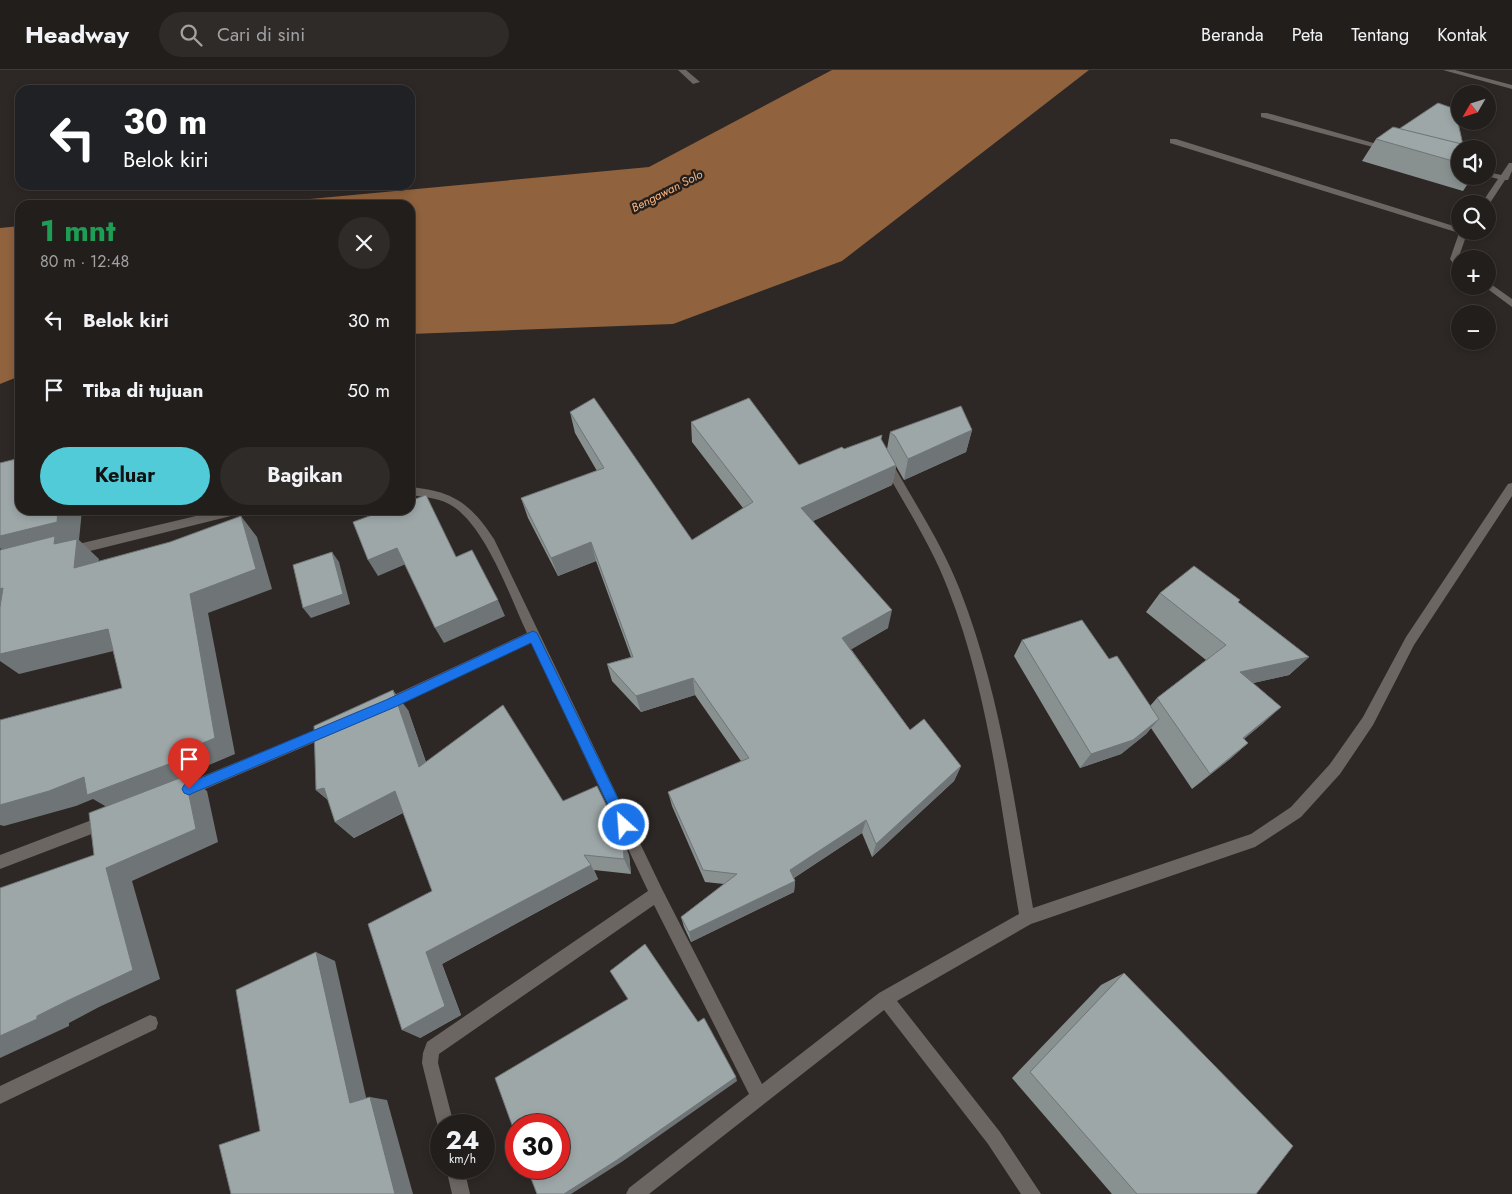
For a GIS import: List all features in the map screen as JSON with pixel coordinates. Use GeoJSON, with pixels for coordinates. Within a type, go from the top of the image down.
{"type":"FeatureCollection","features":[{"type":"Feature","properties":{"kind":"street"},"geometry":{"type":"LineString","coordinates":[[682,70],[696,82]]}},
{"type":"Feature","properties":{"kind":"street"},"geometry":{"type":"LineString","coordinates":[[1447,70],[1512,87]]}},
{"type":"Feature","properties":{"kind":"street"},"geometry":{"type":"LineString","coordinates":[[1264,116],[1395,149]]}},
{"type":"Feature","properties":{"kind":"street"},"geometry":{"type":"LineString","coordinates":[[1173,141],[1451,228]]}},
{"type":"Feature","properties":{"kind":"street"},"geometry":{"type":"LineString","coordinates":[[1492,195],[1512,165]]}},
{"type":"Feature","properties":{"kind":"street"},"geometry":{"type":"LineString","coordinates":[[1496,176],[1505,178]]}},
{"type":"Feature","properties":{"kind":"street"},"geometry":{"type":"LineString","coordinates":[[1496,292],[1512,304]]}},
{"type":"Feature","properties":{"kind":"street"},"geometry":{"type":"LineString","coordinates":[[884,458],[931,542],[954,588],[984,680],[1027,918]]}},
{"type":"Feature","properties":{"kind":"street"},"geometry":{"type":"LineString","coordinates":[[635,1194],[884,999],[1027,918],[1255,840],[1296,812],[1335,769],[1368,720],[1410,641],[1512,487]]}},
{"type":"Feature","properties":{"kind":"street"},"geometry":{"type":"LineString","coordinates":[[415,491],[436,493],[454,500],[468,512],[490,542],[657,894],[759,1096]]}},
{"type":"Feature","properties":{"kind":"street"},"geometry":{"type":"LineString","coordinates":[[58,554],[218,515]]}},
{"type":"Feature","properties":{"kind":"street"},"geometry":{"type":"LineString","coordinates":[[373,711],[533,636]]}},
{"type":"Feature","properties":{"kind":"street"},"geometry":{"type":"LineString","coordinates":[[170,796],[338,726]]}},
{"type":"Feature","properties":{"kind":"street"},"geometry":{"type":"LineString","coordinates":[[0,862],[116,817]]}},
{"type":"Feature","properties":{"kind":"street"},"geometry":{"type":"LineString","coordinates":[[442,1114],[430,1063],[431,1053],[434,1048],[657,894]]}},
{"type":"Feature","properties":{"kind":"street"},"geometry":{"type":"LineString","coordinates":[[884,999],[994,1138],[1032,1194]]}},
{"type":"Feature","properties":{"kind":"street"},"geometry":{"type":"LineString","coordinates":[[0,1095],[150,1023]]}},
{"type":"Feature","properties":{"kind":"street"},"geometry":{"type":"LineString","coordinates":[[458,1179],[461,1194]]}},
{"type":"Feature","properties":{"kind":"water","name":"Bengawan Solo"},"geometry":{"type":"Polygon","coordinates":[[[832,70],[1089,70],[842,261],[673,324],[415,334],[415,200],[300,200],[649,167],[832,70]]]}},
{"type":"Feature","properties":{"kind":"water"},"geometry":{"type":"Polygon","coordinates":[[[15,226],[15,378],[0,384],[0,228],[15,226]]]}},
{"type":"Feature","properties":{"kind":"building"},"geometry":{"type":"Polygon","coordinates":[[[1438,103],[1451,108],[1451,130],[1460,130],[1462,140],[1451,140],[1451,142],[1399,129],[1438,103]]]}},
{"type":"Feature","properties":{"kind":"building"},"geometry":{"type":"Polygon","coordinates":[[[1393,127],[1451,141],[1451,160],[1376,139],[1393,127]]]}},
{"type":"Feature","properties":{"kind":"building"},"geometry":{"type":"Polygon","coordinates":[[[594,398],[692,540],[753,502],[691,422],[749,398],[799,465],[842,447],[844,449],[882,435],[881,439],[896,465],[801,508],[892,610],[842,638],[910,730],[924,719],[961,766],[876,844],[866,820],[790,870],[795,881],[689,932],[681,917],[737,874],[703,870],[668,792],[749,758],[693,678],[636,696],[607,664],[633,657],[591,542],[551,558],[521,498],[604,468],[570,412],[594,398]]]}},
{"type":"Feature","properties":{"kind":"building"},"geometry":{"type":"Polygon","coordinates":[[[961,406],[972,430],[908,459],[895,436],[890,432],[961,406]]]}},
{"type":"Feature","properties":{"kind":"building"},"geometry":{"type":"Polygon","coordinates":[[[15,459],[15,515],[58,515],[57,522],[0,536],[0,463],[15,459]]]}},
{"type":"Feature","properties":{"kind":"building"},"geometry":{"type":"Polygon","coordinates":[[[426,495],[456,557],[472,550],[498,600],[435,628],[397,548],[368,560],[353,522],[372,515],[415,515],[415,499],[426,495]]]}},
{"type":"Feature","properties":{"kind":"building"},"geometry":{"type":"Polygon","coordinates":[[[241,516],[256,569],[190,594],[215,738],[181,752],[182,759],[87,795],[84,777],[49,791],[0,805],[0,720],[122,688],[108,629],[0,654],[0,607],[3,588],[0,589],[0,550],[55,536],[54,544],[77,539],[74,568],[170,542],[241,516]]]}},
{"type":"Feature","properties":{"kind":"building"},"geometry":{"type":"Polygon","coordinates":[[[332,552],[343,594],[303,608],[293,565],[332,552]]]}},
{"type":"Feature","properties":{"kind":"building"},"geometry":{"type":"Polygon","coordinates":[[[1194,566],[1240,600],[1238,602],[1309,657],[1240,672],[1281,707],[1243,738],[1248,743],[1210,774],[1157,698],[1226,645],[1160,593],[1194,566]]]}},
{"type":"Feature","properties":{"kind":"building"},"geometry":{"type":"Polygon","coordinates":[[[1082,620],[1109,659],[1117,656],[1159,719],[1133,740],[1091,754],[1022,640],[1082,620]]]}},
{"type":"Feature","properties":{"kind":"building"},"geometry":{"type":"Polygon","coordinates":[[[393,690],[419,767],[503,705],[563,801],[597,786],[623,839],[624,859],[584,855],[591,865],[426,952],[445,1006],[402,1030],[368,924],[432,891],[395,791],[335,822],[324,788],[316,790],[314,726],[393,690]]]}},
{"type":"Feature","properties":{"kind":"building"},"geometry":{"type":"Polygon","coordinates":[[[185,776],[196,829],[106,868],[133,970],[69,1000],[37,1016],[37,1019],[0,1036],[0,888],[94,855],[89,813],[185,776]]]}},
{"type":"Feature","properties":{"kind":"building"},"geometry":{"type":"Polygon","coordinates":[[[645,944],[698,1022],[704,1018],[736,1077],[617,1160],[564,1194],[537,1194],[531,1179],[570,1179],[570,1114],[508,1114],[495,1078],[628,999],[610,971],[645,944]]]}},
{"type":"Feature","properties":{"kind":"building"},"geometry":{"type":"Polygon","coordinates":[[[316,952],[350,1103],[370,1097],[395,1194],[231,1194],[219,1145],[260,1131],[236,990],[316,952]]]}},
{"type":"Feature","properties":{"kind":"building"},"geometry":{"type":"Polygon","coordinates":[[[1124,973],[1293,1146],[1256,1194],[1137,1194],[1030,1072],[1124,973]]]}},
{"type":"Feature","properties":{"kind":"route"},"geometry":{"type":"LineString","coordinates":[[189,789],[390,704],[533,636],[624,825]]}}]}
